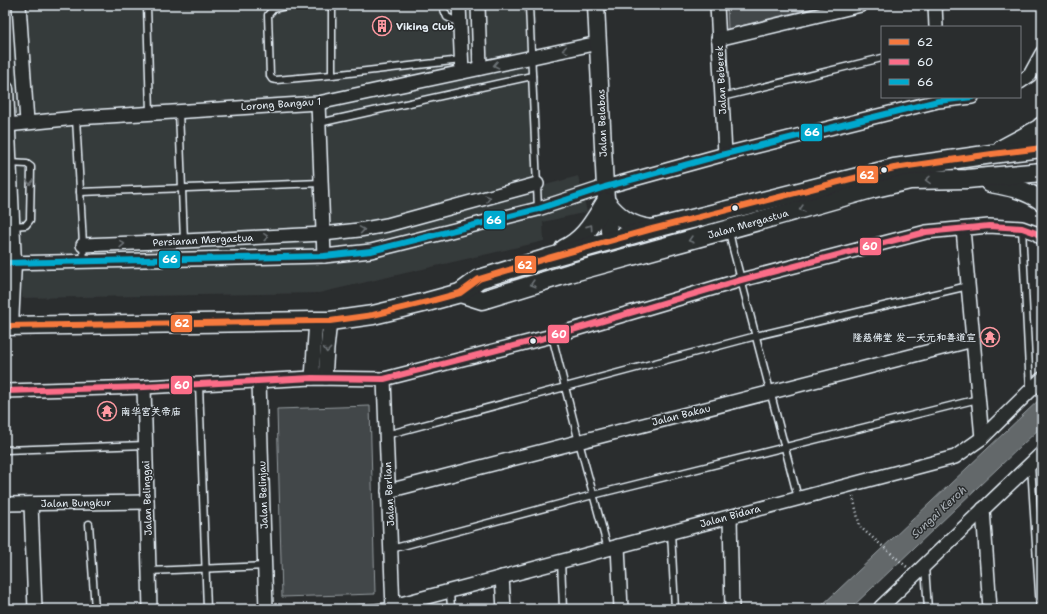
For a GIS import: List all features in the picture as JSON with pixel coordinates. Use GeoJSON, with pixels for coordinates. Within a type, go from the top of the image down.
{"type":"FeatureCollection","features":[{"type":"Feature","properties":{"kind":"main road"},"geometry":{"type":"LineString","coordinates":[[992,154],[1042,126]]}},
{"type":"Feature","properties":{"kind":"main road","name":"Jalan Mergastua"},"geometry":{"type":"LineString","coordinates":[[8,326],[323,321],[373,315],[460,293],[480,278],[548,258],[652,229],[894,168],[1042,148]]}},
{"type":"Feature","properties":{"kind":"main road","name":"Jalan Mergastua"},"geometry":{"type":"LineString","coordinates":[[460,293],[482,300],[570,273],[871,189],[910,180],[967,179],[1042,172]]}},
{"type":"Feature","properties":{"kind":"main road"},"geometry":{"type":"LineString","coordinates":[[967,179],[1005,185],[1042,200]]}},
{"type":"Feature","properties":{"kind":"main road"},"geometry":{"type":"LineString","coordinates":[[605,195],[616,214],[624,220],[642,228],[652,229]]}},
{"type":"Feature","properties":{"kind":"main road"},"geometry":{"type":"LineString","coordinates":[[548,258],[573,244],[583,236],[590,227],[605,195]]}},
{"type":"Feature","properties":{"kind":"main road"},"geometry":{"type":"LineString","coordinates":[[570,273],[598,255],[610,241],[627,251],[639,254]]}},
{"type":"Feature","properties":{"kind":"street"},"geometry":{"type":"LineString","coordinates":[[19,5],[27,122]]}},
{"type":"Feature","properties":{"kind":"street"},"geometry":{"type":"LineString","coordinates":[[459,5],[462,66]]}},
{"type":"Feature","properties":{"kind":"street"},"geometry":{"type":"LineString","coordinates":[[478,5],[480,68]]}},
{"type":"Feature","properties":{"kind":"street","name":"Jalan Belabas"},"geometry":{"type":"LineString","coordinates":[[596,5],[605,195],[610,241]]}},
{"type":"Feature","properties":{"kind":"street","name":"Jalan Beberek"},"geometry":{"type":"LineString","coordinates":[[717,5],[724,154]]}},
{"type":"Feature","properties":{"kind":"street"},"geometry":{"type":"LineString","coordinates":[[718,39],[827,9],[861,5]]}},
{"type":"Feature","properties":{"kind":"street"},"geometry":{"type":"LineString","coordinates":[[935,5],[936,26]]}},
{"type":"Feature","properties":{"kind":"street","name":"Lorong Bangau 1"},"geometry":{"type":"LineString","coordinates":[[6,125],[76,118],[318,103],[462,66],[480,68],[598,43]]}},
{"type":"Feature","properties":{"kind":"street"},"geometry":{"type":"LineString","coordinates":[[1021,81],[1030,75],[1042,53]]}},
{"type":"Feature","properties":{"kind":"street"},"geometry":{"type":"LineString","coordinates":[[5,89],[11,226],[8,326]]}},
{"type":"Feature","properties":{"kind":"street","name":"Persiaran Mergastua"},"geometry":{"type":"LineString","coordinates":[[9,263],[324,256],[371,251],[538,208],[605,195],[724,154],[938,99],[955,98]]}},
{"type":"Feature","properties":{"kind":"street"},"geometry":{"type":"LineString","coordinates":[[318,103],[324,256]]}},
{"type":"Feature","properties":{"kind":"street","name":"Persiaran Mergastua"},"geometry":{"type":"LineString","coordinates":[[83,245],[323,234],[359,230],[387,225],[537,184]]}},
{"type":"Feature","properties":{"kind":"street"},"geometry":{"type":"LineString","coordinates":[[5,391],[144,387],[319,378],[384,379],[552,336],[741,280],[926,232],[989,226],[1022,228],[1036,233],[1042,238]]}},
{"type":"Feature","properties":{"kind":"street"},"geometry":{"type":"LineString","coordinates":[[962,228],[982,438]]}},
{"type":"Feature","properties":{"kind":"street"},"geometry":{"type":"LineString","coordinates":[[319,378],[323,321]]}},
{"type":"Feature","properties":{"kind":"street","name":"Jalan Bakau"},"geometry":{"type":"LineString","coordinates":[[388,491],[973,340]]}},
{"type":"Feature","properties":{"kind":"street","name":"Jalan Berlian"},"geometry":{"type":"LineString","coordinates":[[384,379],[393,608]]}},
{"type":"Feature","properties":{"kind":"street","name":"Jalan Bidara"},"geometry":{"type":"LineString","coordinates":[[393,608],[450,591],[955,456],[982,438],[1042,379]]}},
{"type":"Feature","properties":{"kind":"street","name":"Jalan Belinjau"},"geometry":{"type":"LineString","coordinates":[[259,381],[266,609]]}},
{"type":"Feature","properties":{"kind":"street","name":"Jalan Belinggai"},"geometry":{"type":"LineString","coordinates":[[144,387],[150,609]]}},
{"type":"Feature","properties":{"kind":"street"},"geometry":{"type":"LineString","coordinates":[[880,609],[1042,453]]}},
{"type":"Feature","properties":{"kind":"street","name":"Jalan Bungkur"},"geometry":{"type":"LineString","coordinates":[[5,504],[148,502]]}},
{"type":"Feature","properties":{"kind":"street"},"geometry":{"type":"LineString","coordinates":[[31,504],[35,609]]}},
{"type":"Feature","properties":{"kind":"street"},"geometry":{"type":"LineString","coordinates":[[983,509],[990,609]]}},
{"type":"Feature","properties":{"kind":"street"},"geometry":{"type":"LineString","coordinates":[[730,516],[732,609]]}},
{"type":"Feature","properties":{"kind":"street"},"geometry":{"type":"LineString","coordinates":[[613,548],[621,609]]}},
{"type":"Feature","properties":{"kind":"street"},"geometry":{"type":"LineString","coordinates":[[502,577],[504,609]]}},
{"type":"Feature","properties":{"kind":"lane"},"geometry":{"type":"LineString","coordinates":[[147,5],[150,113]]}},
{"type":"Feature","properties":{"kind":"lane"},"geometry":{"type":"LineString","coordinates":[[290,5],[273,9],[268,15],[270,76],[272,79],[276,80],[462,66]]}},
{"type":"Feature","properties":{"kind":"lane"},"geometry":{"type":"LineString","coordinates":[[332,5],[332,75]]}},
{"type":"Feature","properties":{"kind":"lane"},"geometry":{"type":"LineString","coordinates":[[442,5],[447,17],[460,24]]}},
{"type":"Feature","properties":{"kind":"lane"},"geometry":{"type":"LineString","coordinates":[[529,5],[538,208]]}},
{"type":"Feature","properties":{"kind":"lane"},"geometry":{"type":"LineString","coordinates":[[722,97],[881,58]]}},
{"type":"Feature","properties":{"kind":"lane"},"geometry":{"type":"LineString","coordinates":[[319,123],[532,76]]}},
{"type":"Feature","properties":{"kind":"lane"},"geometry":{"type":"LineString","coordinates":[[179,111],[184,241]]}},
{"type":"Feature","properties":{"kind":"lane"},"geometry":{"type":"LineString","coordinates":[[76,118],[84,262]]}},
{"type":"Feature","properties":{"kind":"lane"},"geometry":{"type":"LineString","coordinates":[[8,163],[27,164],[31,167],[30,220],[26,225],[11,226]]}},
{"type":"Feature","properties":{"kind":"lane"},"geometry":{"type":"LineString","coordinates":[[80,192],[321,183]]}},
{"type":"Feature","properties":{"kind":"lane"},"geometry":{"type":"LineString","coordinates":[[1022,228],[1030,391]]}},
{"type":"Feature","properties":{"kind":"lane"},"geometry":{"type":"LineString","coordinates":[[729,229],[798,498]]}},
{"type":"Feature","properties":{"kind":"lane"},"geometry":{"type":"LineString","coordinates":[[386,435],[756,336],[968,286]]}},
{"type":"Feature","properties":{"kind":"lane"},"geometry":{"type":"LineString","coordinates":[[552,336],[594,496],[613,548]]}},
{"type":"Feature","properties":{"kind":"lane"},"geometry":{"type":"LineString","coordinates":[[199,384],[207,609]]}},
{"type":"Feature","properties":{"kind":"lane"},"geometry":{"type":"LineString","coordinates":[[391,549],[978,399]]}},
{"type":"Feature","properties":{"kind":"lane"},"geometry":{"type":"LineString","coordinates":[[5,450],[146,445]]}},
{"type":"Feature","properties":{"kind":"lane"},"geometry":{"type":"LineString","coordinates":[[1031,463],[1040,609]]}},
{"type":"Feature","properties":{"kind":"lane"},"geometry":{"type":"LineString","coordinates":[[89,524],[95,609]]}},
{"type":"Feature","properties":{"kind":"lane"},"geometry":{"type":"LineString","coordinates":[[671,532],[675,609]]}},
{"type":"Feature","properties":{"kind":"lane"},"geometry":{"type":"LineString","coordinates":[[561,562],[563,609]]}},
{"type":"Feature","properties":{"kind":"lane"},"geometry":{"type":"LineString","coordinates":[[925,565],[928,609]]}},
{"type":"Feature","properties":{"kind":"lane"},"geometry":{"type":"LineString","coordinates":[[149,570],[265,566]]}},
{"type":"Feature","properties":{"kind":"lane"},"geometry":{"type":"LineString","coordinates":[[450,591],[451,609]]}},
{"type":"Feature","properties":{"kind":"lane"},"geometry":{"type":"LineString","coordinates":[[357,609],[393,608]]}},
{"type":"Feature","properties":{"kind":"path"},"geometry":{"type":"LineString","coordinates":[[850,484],[860,527],[908,567]]}},
{"type":"Feature","properties":{"kind":"shaded area"},"geometry":{"type":"Polygon","coordinates":[[[11,5],[535,5],[542,186],[578,176],[587,212],[543,222],[544,241],[319,293],[22,298],[11,5]]]}},
{"type":"Feature","properties":{"kind":"shaded area"},"geometry":{"type":"Polygon","coordinates":[[[727,5],[821,5],[821,6],[728,29],[727,5]]]}},
{"type":"Feature","properties":{"kind":"shaded area"},"geometry":{"type":"Polygon","coordinates":[[[370,406],[375,594],[282,597],[277,409],[370,406]]]}},
{"type":"Feature","properties":{"kind":"water","name":"Sungai Keroh"},"geometry":{"type":"Polygon","coordinates":[[[1042,397],[1042,426],[850,609],[818,609],[1042,397]]]}},
{"type":"Feature","properties":{"kind":"transit line","name":"66"},"geometry":{"type":"LineString","coordinates":[[5,263],[324,256],[371,251],[538,209],[605,187],[725,154],[938,101],[964,98]]}},
{"type":"Feature","properties":{"kind":"transit line","name":"62"},"geometry":{"type":"LineString","coordinates":[[5,326],[330,321],[373,315],[460,293],[479,279],[548,258],[652,229],[894,168],[1042,148]]}},
{"type":"Feature","properties":{"kind":"transit line","name":"60"},"geometry":{"type":"LineString","coordinates":[[5,391],[144,387],[312,378],[384,379],[552,336],[741,280],[926,232],[989,226],[1022,228],[1036,233],[1042,238]]}},
{"type":"Feature","properties":{"kind":"place","name":"Viking Club"},"geometry":{"type":"Point","coordinates":[382,26]}},
{"type":"Feature","properties":{"kind":"place","name":"隆慈佛堂 发一天元和善道宣"},"geometry":{"type":"Point","coordinates":[990,337]}},
{"type":"Feature","properties":{"kind":"place","name":"南华宫关帝庙"},"geometry":{"type":"Point","coordinates":[107,411]}}]}
